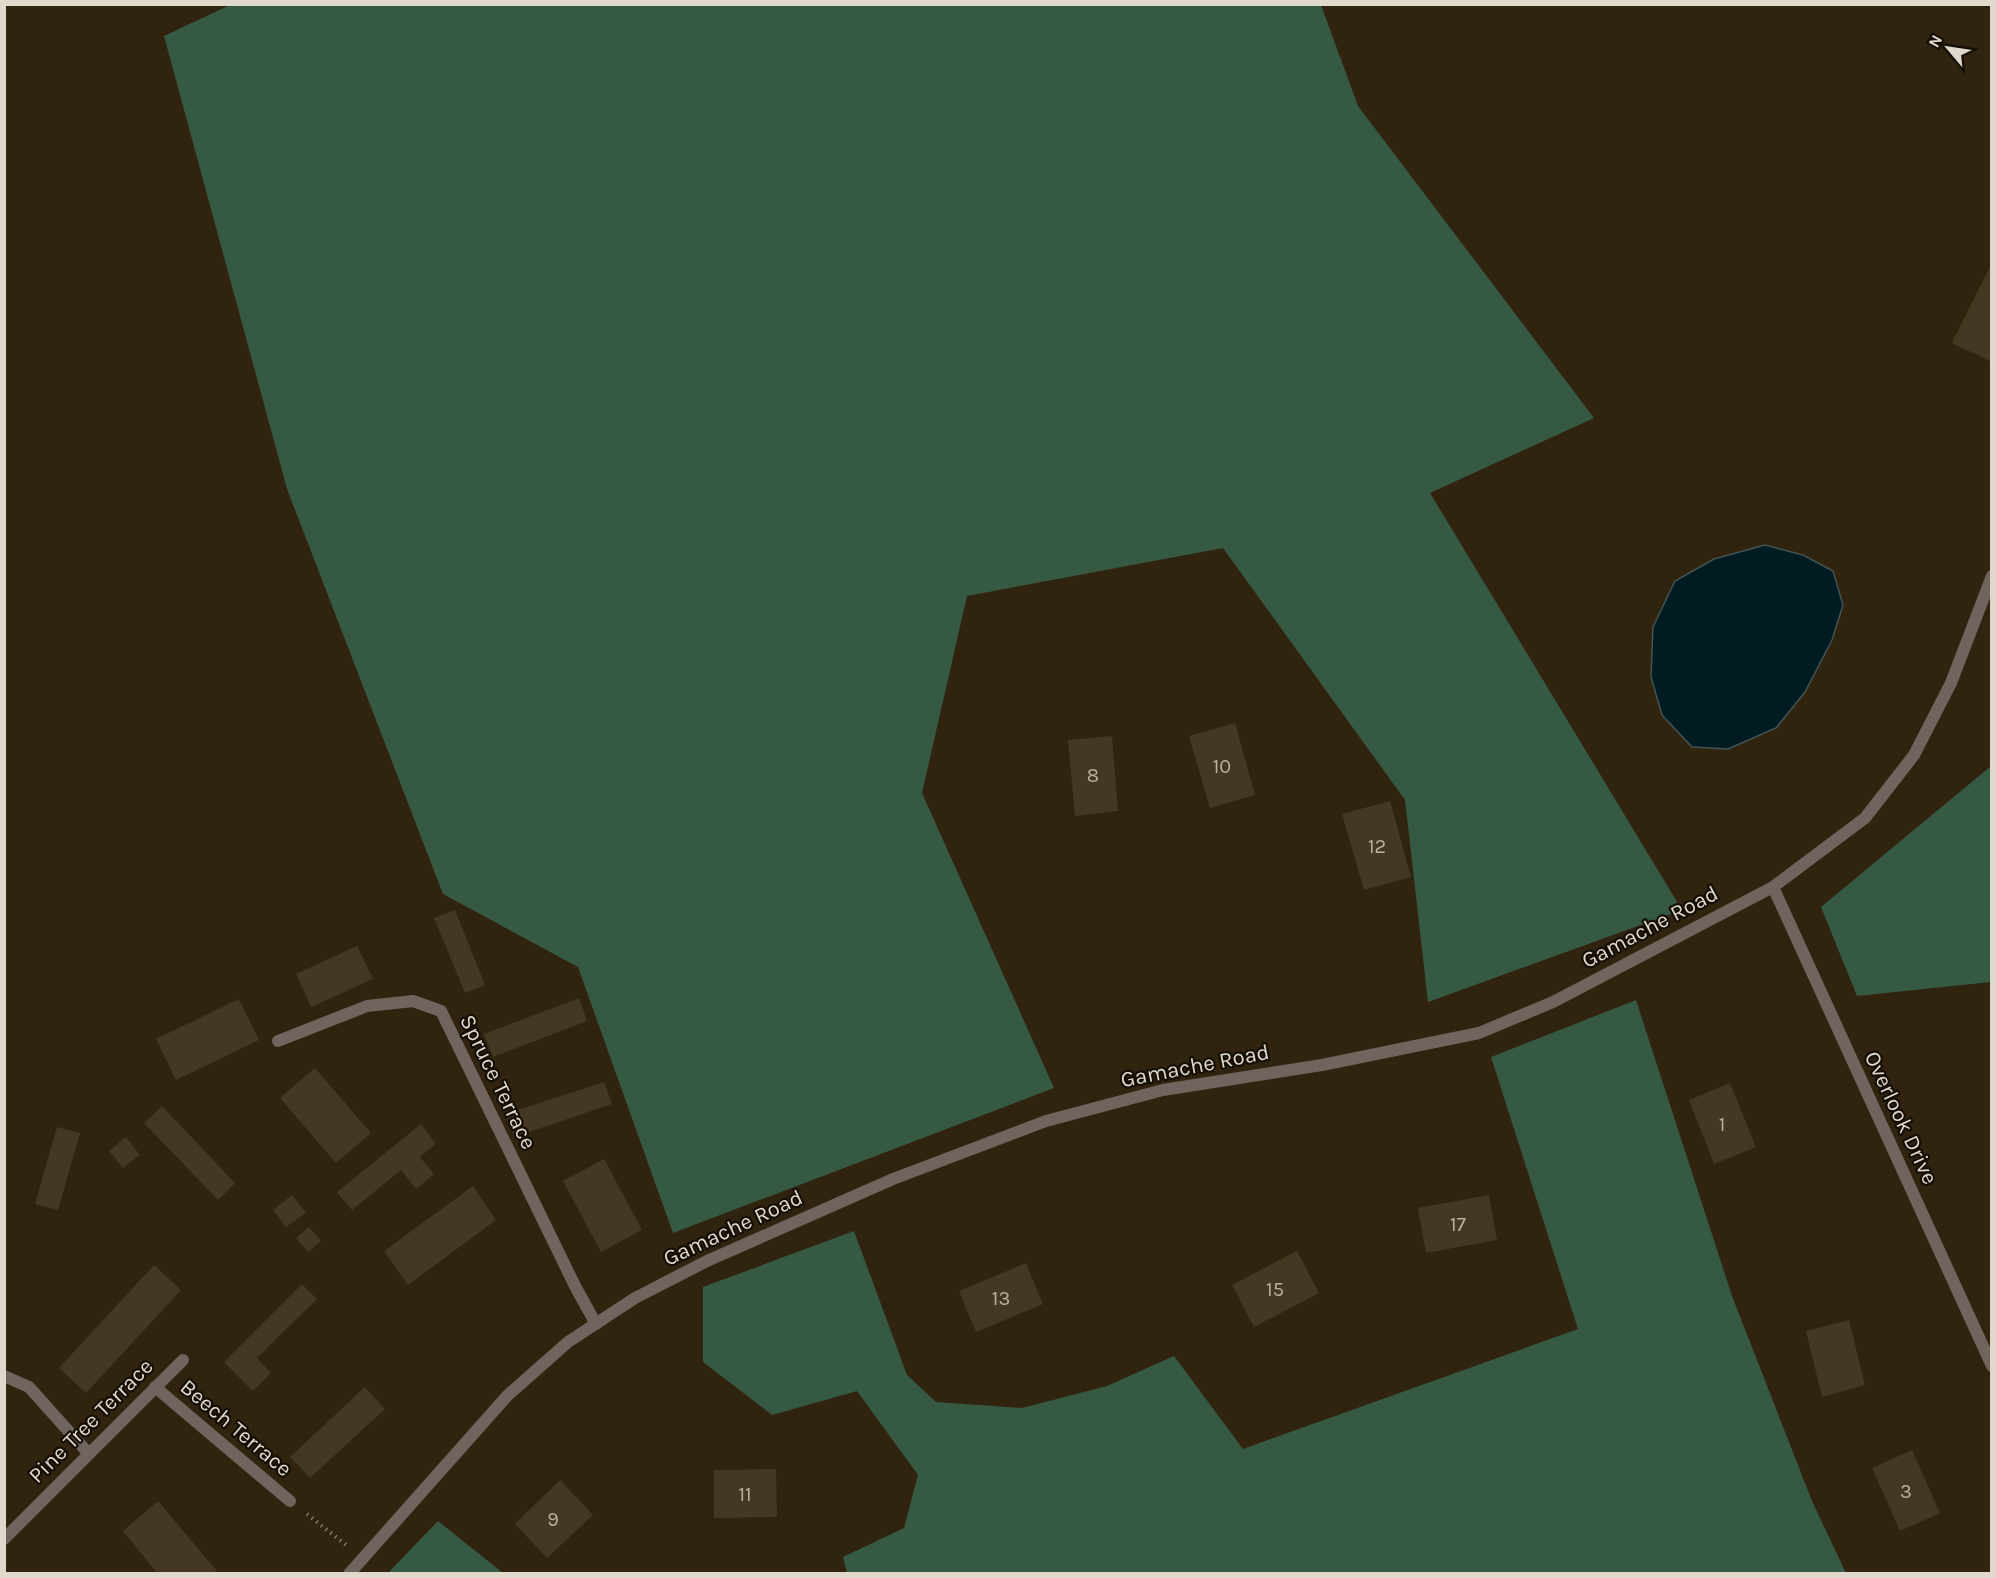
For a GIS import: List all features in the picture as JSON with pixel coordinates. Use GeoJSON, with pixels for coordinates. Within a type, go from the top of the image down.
{"type":"FeatureCollection","features":[{"type":"Feature","properties":{"kind":"street","name":"Gamache Road"},"geometry":{"type":"LineString","coordinates":[[349,1574],[507,1396],[568,1342],[635,1298],[707,1261],[893,1179],[1046,1121],[1163,1089],[1322,1065],[1479,1033],[1553,1002],[1773,887],[1865,818],[1914,755],[1951,683],[1992,576]]}},
{"type":"Feature","properties":{"kind":"street","name":"Overlook Drive"},"geometry":{"type":"LineString","coordinates":[[1773,887],[1992,1366]]}},
{"type":"Feature","properties":{"kind":"street","name":"Spruce Terrace"},"geometry":{"type":"LineString","coordinates":[[278,1041],[367,1006],[412,1001],[441,1011],[575,1286],[596,1324]]}},
{"type":"Feature","properties":{"kind":"street","name":"Pine Tree Terrace"},"geometry":{"type":"LineString","coordinates":[[4,1539],[183,1360]]}},
{"type":"Feature","properties":{"kind":"street"},"geometry":{"type":"LineString","coordinates":[[4,1376],[29,1387],[89,1454]]}},
{"type":"Feature","properties":{"kind":"street","name":"Beech Terrace"},"geometry":{"type":"LineString","coordinates":[[155,1387],[290,1501]]}},
{"type":"Feature","properties":{"kind":"path"},"geometry":{"type":"LineString","coordinates":[[290,1501],[363,1558]]}},
{"type":"Feature","properties":{"kind":"green space"},"geometry":{"type":"Polygon","coordinates":[[[232,4],[1321,5],[1358,106],[1594,418],[1430,493],[1682,910],[1428,1002],[1405,800],[1223,548],[967,596],[922,793],[1054,1088],[673,1233],[578,967],[443,894],[287,489],[164,36],[232,4]]]}},
{"type":"Feature","properties":{"kind":"green space"},"geometry":{"type":"Polygon","coordinates":[[[1991,766],[1991,982],[1857,996],[1821,907],[1991,766]]]}},
{"type":"Feature","properties":{"kind":"green space"},"geometry":{"type":"Polygon","coordinates":[[[1636,1000],[1732,1296],[1812,1501],[1846,1573],[847,1573],[843,1557],[904,1528],[918,1475],[857,1391],[772,1415],[703,1362],[703,1287],[854,1231],[907,1375],[936,1402],[1022,1408],[1107,1386],[1174,1356],[1243,1449],[1578,1329],[1491,1057],[1636,1000]]]}},
{"type":"Feature","properties":{"kind":"green space"},"geometry":{"type":"Polygon","coordinates":[[[438,1521],[503,1573],[388,1573],[438,1521]]]}},
{"type":"Feature","properties":{"kind":"water"},"geometry":{"type":"Polygon","coordinates":[[[1765,545],[1803,555],[1833,571],[1843,605],[1832,640],[1805,692],[1776,728],[1728,749],[1692,747],[1662,715],[1651,677],[1653,627],[1675,581],[1714,559],[1765,545]]]}},
{"type":"Feature","properties":{"kind":"building"},"geometry":{"type":"Polygon","coordinates":[[[1992,263],[1992,362],[1952,343],[1992,263]]]}},
{"type":"Feature","properties":{"kind":"building"},"geometry":{"type":"Polygon","coordinates":[[[1235,723],[1255,795],[1210,808],[1189,736],[1235,723]]]}},
{"type":"Feature","properties":{"kind":"building"},"geometry":{"type":"Polygon","coordinates":[[[1112,736],[1118,811],[1075,816],[1068,740],[1112,736]]]}},
{"type":"Feature","properties":{"kind":"building"},"geometry":{"type":"Polygon","coordinates":[[[1390,801],[1411,877],[1364,890],[1342,814],[1390,801]]]}},
{"type":"Feature","properties":{"kind":"building"},"geometry":{"type":"Polygon","coordinates":[[[455,910],[485,985],[465,993],[434,918],[455,910]]]}},
{"type":"Feature","properties":{"kind":"building"},"geometry":{"type":"Polygon","coordinates":[[[357,946],[373,979],[311,1007],[296,974],[357,946]]]}},
{"type":"Feature","properties":{"kind":"building"},"geometry":{"type":"Polygon","coordinates":[[[579,998],[587,1021],[493,1057],[484,1034],[579,998]]]}},
{"type":"Feature","properties":{"kind":"building"},"geometry":{"type":"Polygon","coordinates":[[[239,999],[259,1040],[176,1080],[156,1039],[239,999]]]}},
{"type":"Feature","properties":{"kind":"building"},"geometry":{"type":"Polygon","coordinates":[[[315,1068],[371,1133],[336,1163],[280,1098],[315,1068]]]}},
{"type":"Feature","properties":{"kind":"building"},"geometry":{"type":"Polygon","coordinates":[[[604,1082],[612,1104],[514,1137],[506,1114],[604,1082]]]}},
{"type":"Feature","properties":{"kind":"building"},"geometry":{"type":"Polygon","coordinates":[[[1730,1083],[1756,1147],[1714,1164],[1689,1100],[1730,1083]]]}},
{"type":"Feature","properties":{"kind":"building"},"geometry":{"type":"Polygon","coordinates":[[[162,1106],[235,1183],[218,1200],[144,1123],[162,1106]]]}},
{"type":"Feature","properties":{"kind":"building"},"geometry":{"type":"Polygon","coordinates":[[[421,1124],[436,1144],[420,1157],[434,1174],[416,1189],[401,1170],[352,1210],[337,1192],[421,1124]]]}},
{"type":"Feature","properties":{"kind":"building"},"geometry":{"type":"Polygon","coordinates":[[[57,1127],[80,1133],[58,1210],[35,1204],[57,1127]]]}},
{"type":"Feature","properties":{"kind":"building"},"geometry":{"type":"Polygon","coordinates":[[[126,1137],[140,1155],[123,1168],[109,1151],[126,1137]]]}},
{"type":"Feature","properties":{"kind":"building"},"geometry":{"type":"Polygon","coordinates":[[[604,1159],[642,1230],[601,1252],[563,1181],[604,1159]]]}},
{"type":"Feature","properties":{"kind":"building"},"geometry":{"type":"Polygon","coordinates":[[[473,1186],[496,1220],[408,1285],[384,1251],[473,1186]]]}},
{"type":"Feature","properties":{"kind":"building"},"geometry":{"type":"Polygon","coordinates":[[[292,1195],[306,1213],[286,1227],[273,1210],[292,1195]]]}},
{"type":"Feature","properties":{"kind":"building"},"geometry":{"type":"Polygon","coordinates":[[[1489,1195],[1497,1240],[1426,1253],[1418,1208],[1489,1195]]]}},
{"type":"Feature","properties":{"kind":"building"},"geometry":{"type":"Polygon","coordinates":[[[309,1227],[321,1241],[308,1252],[296,1238],[309,1227]]]}},
{"type":"Feature","properties":{"kind":"building"},"geometry":{"type":"Polygon","coordinates":[[[1297,1251],[1319,1293],[1254,1327],[1232,1285],[1297,1251]]]}},
{"type":"Feature","properties":{"kind":"building"},"geometry":{"type":"Polygon","coordinates":[[[1026,1263],[1043,1304],[976,1332],[959,1291],[1026,1263]]]}},
{"type":"Feature","properties":{"kind":"building"},"geometry":{"type":"Polygon","coordinates":[[[154,1265],[181,1290],[86,1393],[59,1368],[154,1265]]]}},
{"type":"Feature","properties":{"kind":"building"},"geometry":{"type":"Polygon","coordinates":[[[302,1284],[317,1299],[257,1358],[271,1373],[253,1391],[224,1362],[302,1284]]]}},
{"type":"Feature","properties":{"kind":"building"},"geometry":{"type":"Polygon","coordinates":[[[1849,1320],[1865,1385],[1822,1397],[1806,1331],[1849,1320]]]}},
{"type":"Feature","properties":{"kind":"building"},"geometry":{"type":"Polygon","coordinates":[[[365,1387],[385,1409],[310,1478],[290,1457],[365,1387]]]}},
{"type":"Feature","properties":{"kind":"building"},"geometry":{"type":"Polygon","coordinates":[[[1912,1450],[1940,1513],[1900,1531],[1872,1468],[1912,1450]]]}},
{"type":"Feature","properties":{"kind":"building"},"geometry":{"type":"Polygon","coordinates":[[[776,1469],[777,1517],[714,1518],[714,1470],[776,1469]]]}},
{"type":"Feature","properties":{"kind":"building"},"geometry":{"type":"Polygon","coordinates":[[[560,1480],[593,1515],[547,1558],[515,1524],[560,1480]]]}},
{"type":"Feature","properties":{"kind":"building"},"geometry":{"type":"Polygon","coordinates":[[[158,1501],[217,1571],[214,1574],[158,1574],[123,1531],[158,1501]]]}}]}
